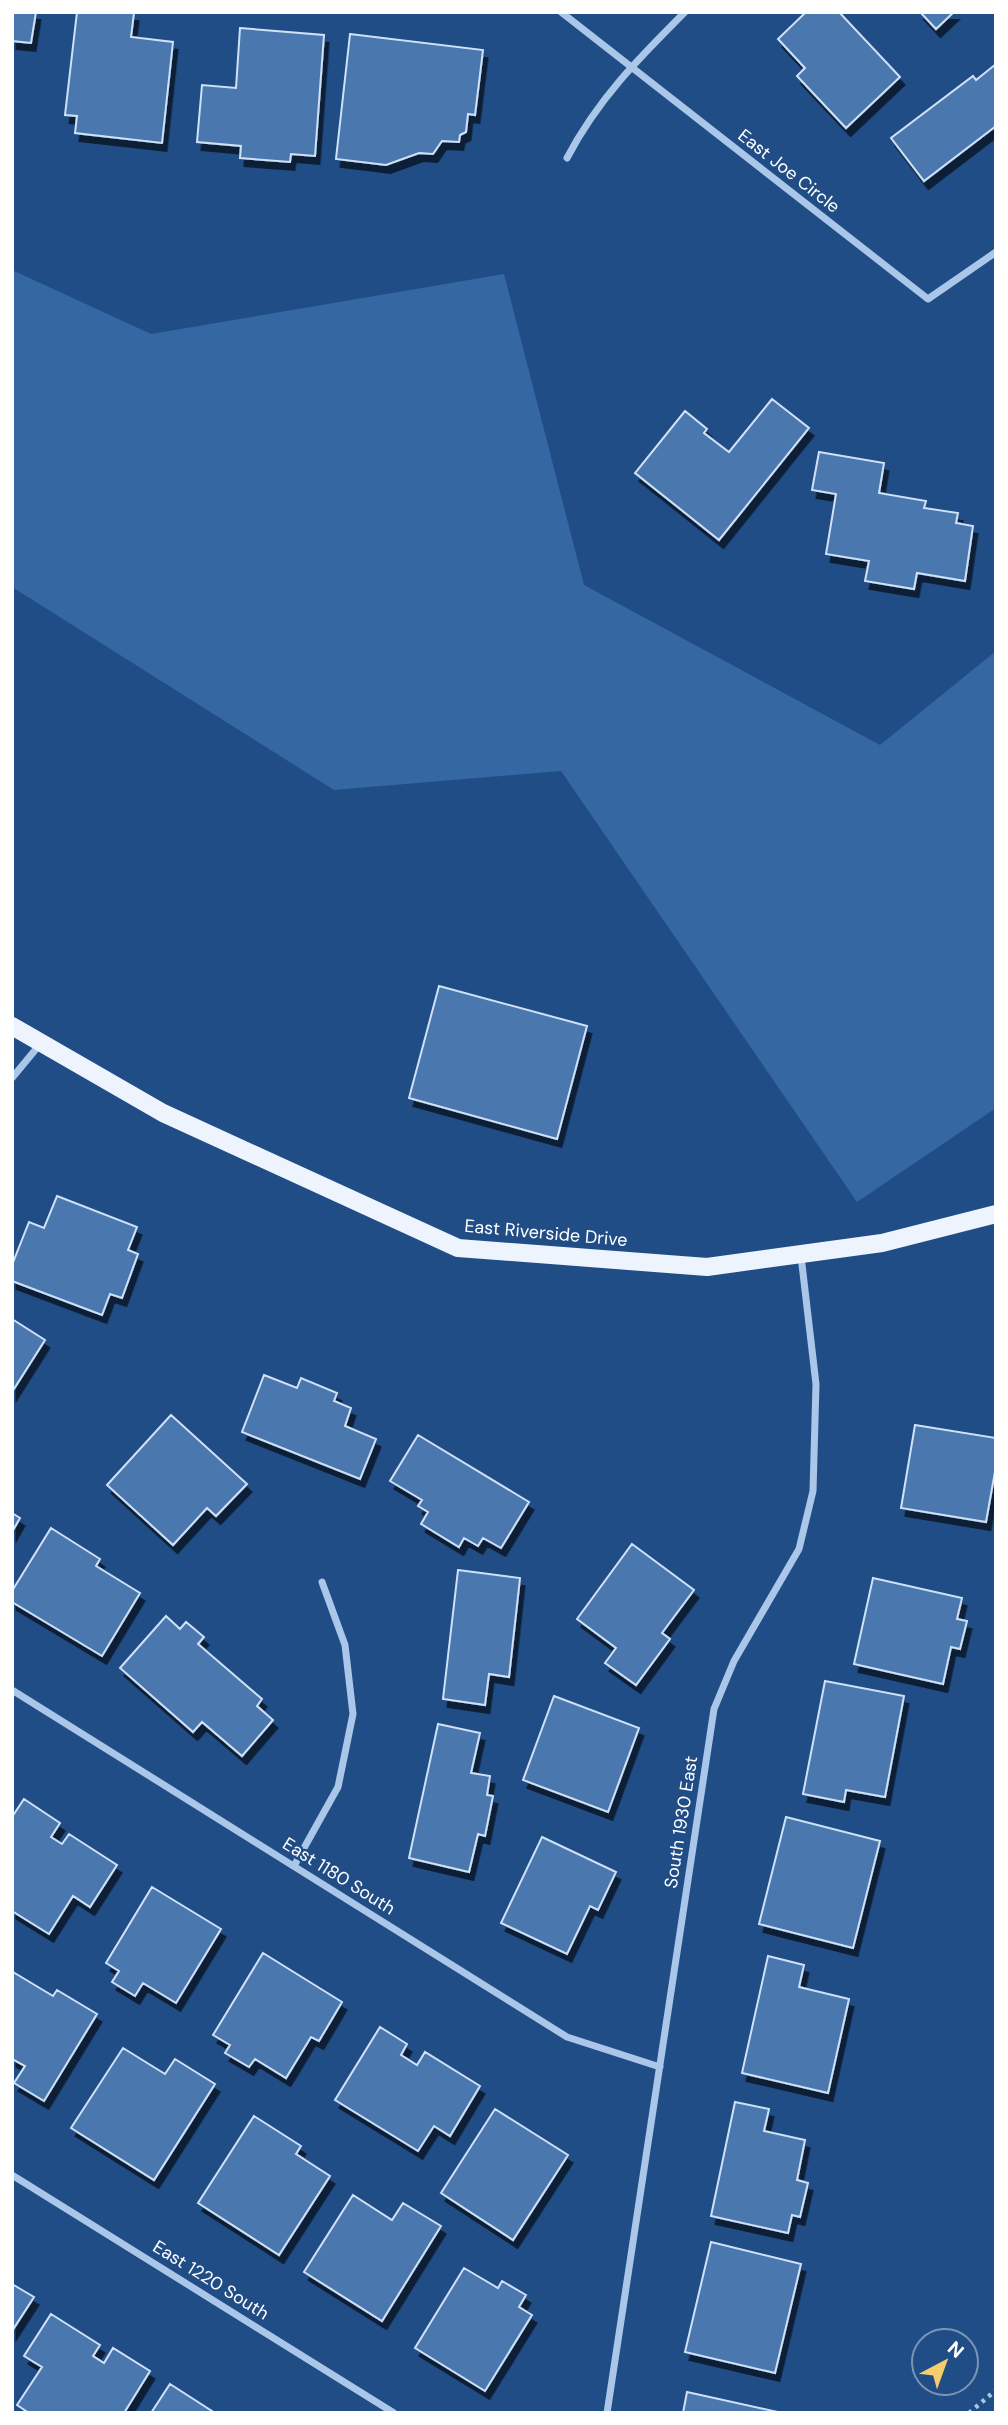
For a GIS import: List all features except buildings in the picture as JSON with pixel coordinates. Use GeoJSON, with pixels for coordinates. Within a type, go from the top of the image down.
{"type":"FeatureCollection","features":[{"type":"Feature","properties":{"kind":"main road","name":"East Riverside Drive"},"geometry":{"type":"LineString","coordinates":[[12,1026],[163,1113],[458,1248],[707,1268],[882,1243],[996,1214]]}},
{"type":"Feature","properties":{"kind":"street","name":"East Joe Circle"},"geometry":{"type":"LineString","coordinates":[[561,12],[928,299],[996,252]]}},
{"type":"Feature","properties":{"kind":"street"},"geometry":{"type":"LineString","coordinates":[[567,158],[588,119],[630,67],[685,12]]}},
{"type":"Feature","properties":{"kind":"street"},"geometry":{"type":"LineString","coordinates":[[12,1078],[41,1043]]}},
{"type":"Feature","properties":{"kind":"street","name":"South 1930 East"},"geometry":{"type":"LineString","coordinates":[[607,2413],[714,1709],[734,1661],[799,1549],[813,1491],[816,1384],[801,1254]]}},
{"type":"Feature","properties":{"kind":"street"},"geometry":{"type":"LineString","coordinates":[[294,1866],[338,1787],[353,1714],[345,1646],[322,1582]]}},
{"type":"Feature","properties":{"kind":"street","name":"East 1180 South"},"geometry":{"type":"LineString","coordinates":[[12,1690],[567,2037],[660,2067]]}},
{"type":"Feature","properties":{"kind":"street","name":"East 1220 South"},"geometry":{"type":"LineString","coordinates":[[12,2175],[394,2413]]}},
{"type":"Feature","properties":{"kind":"path"},"geometry":{"type":"LineString","coordinates":[[969,2413],[996,2390]]}},
{"type":"Feature","properties":{"kind":"shaded area"},"geometry":{"type":"Polygon","coordinates":[[[12,270],[151,334],[504,274],[584,585],[880,745],[996,651],[996,1108],[857,1202],[561,771],[334,790],[12,587],[12,270]]]}}]}
